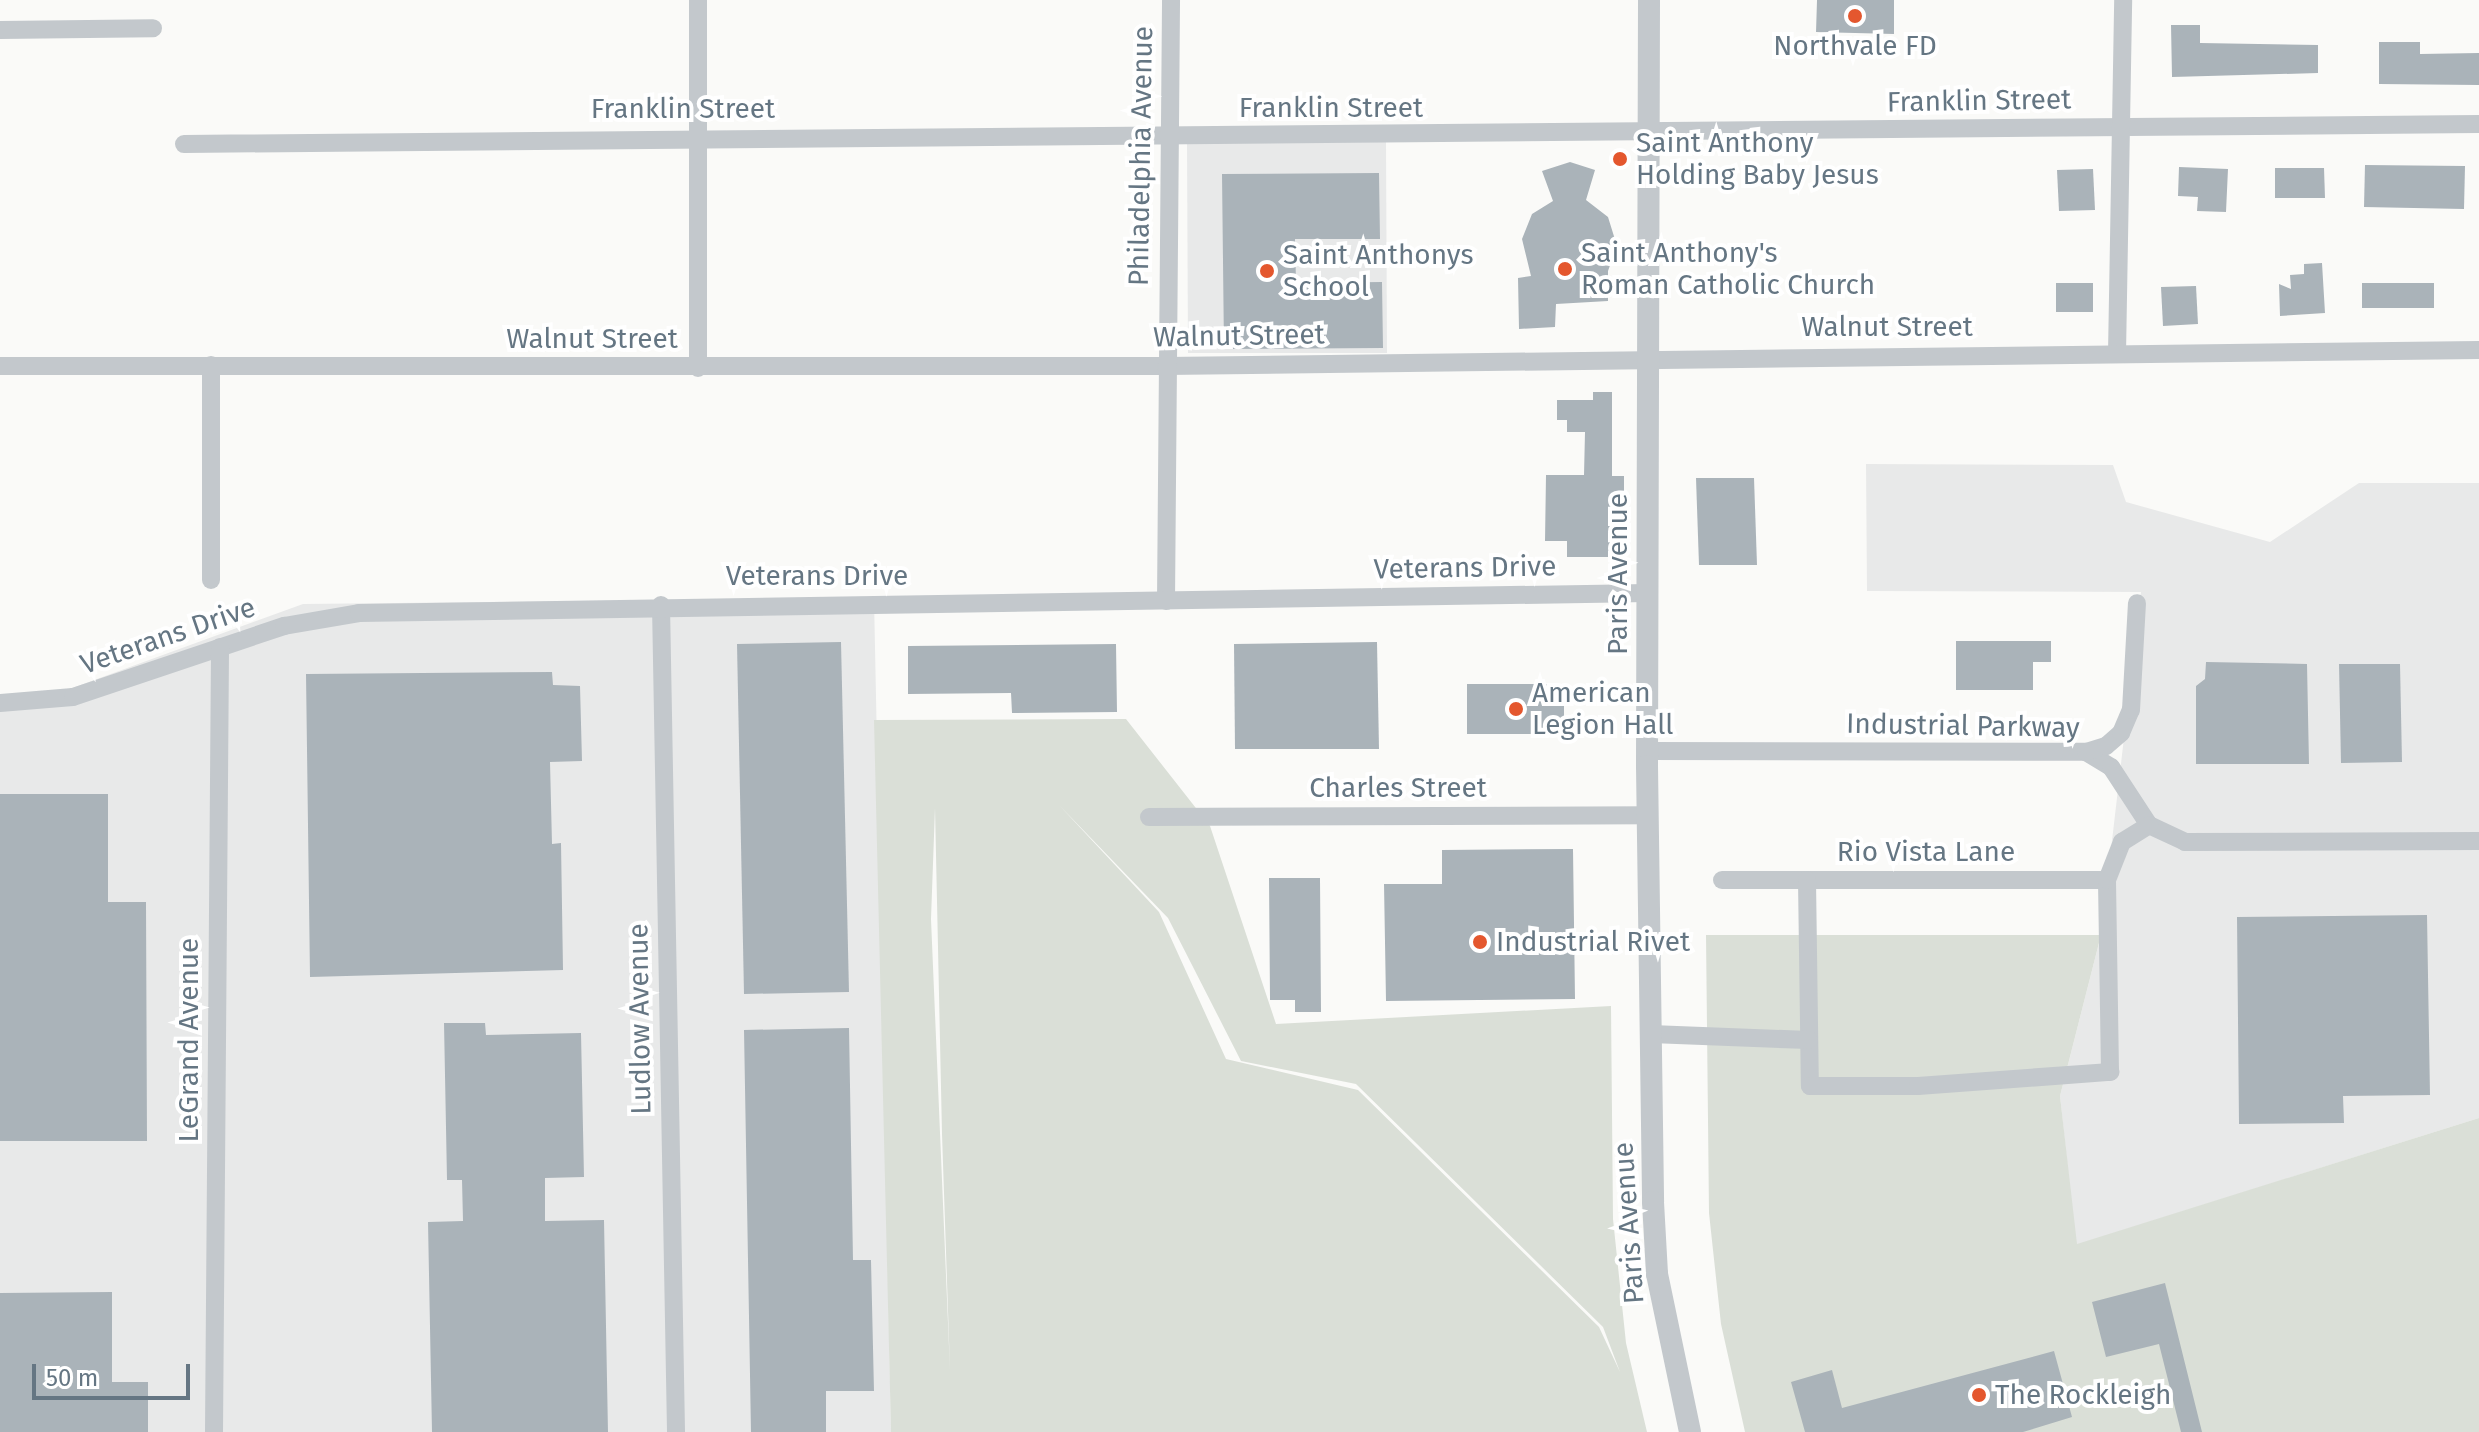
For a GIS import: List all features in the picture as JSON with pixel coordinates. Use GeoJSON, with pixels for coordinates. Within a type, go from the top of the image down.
{"type":"FeatureCollection","features":[{"type":"Feature","properties":{"kind":"street"},"geometry":{"type":"LineString","coordinates":[[698,0],[698,368]]}},
{"type":"Feature","properties":{"kind":"street","name":"Philadelphia Avenue"},"geometry":{"type":"LineString","coordinates":[[1166,601],[1171,0]]}},
{"type":"Feature","properties":{"kind":"street","name":"Paris Avenue"},"geometry":{"type":"LineString","coordinates":[[1649,0],[1647,815],[1657,1274],[1690,1432]]}},
{"type":"Feature","properties":{"kind":"street"},"geometry":{"type":"LineString","coordinates":[[2117,354],[2123,0]]}},
{"type":"Feature","properties":{"kind":"street"},"geometry":{"type":"LineString","coordinates":[[0,30],[153,28]]}},
{"type":"Feature","properties":{"kind":"street","name":"Franklin Street"},"geometry":{"type":"LineString","coordinates":[[184,144],[698,136],[1648,134],[2479,124]]}},
{"type":"Feature","properties":{"kind":"street","name":"Walnut Street"},"geometry":{"type":"LineString","coordinates":[[0,366],[1166,366],[1648,357],[2479,350]]}},
{"type":"Feature","properties":{"kind":"street"},"geometry":{"type":"LineString","coordinates":[[211,365],[211,580]]}},
{"type":"Feature","properties":{"kind":"street","name":"Veterans Drive"},"geometry":{"type":"LineString","coordinates":[[0,703],[73,697],[291,624],[359,613],[661,605],[1648,593]]}},
{"type":"Feature","properties":{"kind":"street"},"geometry":{"type":"LineString","coordinates":[[2086,752],[2106,746],[2121,733],[2131,710],[2137,603]]}},
{"type":"Feature","properties":{"kind":"street","name":"Ludlow Avenue"},"geometry":{"type":"LineString","coordinates":[[661,605],[676,1432]]}},
{"type":"Feature","properties":{"kind":"street","name":"LeGrand Avenue"},"geometry":{"type":"LineString","coordinates":[[214,1432],[220,647]]}},
{"type":"Feature","properties":{"kind":"street","name":"Industrial Parkway"},"geometry":{"type":"LineString","coordinates":[[1647,751],[2086,752],[2111,767],[2149,825]]}},
{"type":"Feature","properties":{"kind":"street","name":"Charles Street"},"geometry":{"type":"LineString","coordinates":[[1149,817],[1647,815]]}},
{"type":"Feature","properties":{"kind":"street"},"geometry":{"type":"LineString","coordinates":[[2107,880],[2122,842],[2149,825],[2185,842],[2479,841]]}},
{"type":"Feature","properties":{"kind":"street"},"geometry":{"type":"LineString","coordinates":[[1722,880],[1807,880]]}},
{"type":"Feature","properties":{"kind":"street","name":"Rio Vista Lane"},"geometry":{"type":"LineString","coordinates":[[1807,880],[2107,880],[2110,1072],[1953,1079],[1918,1086],[1810,1086],[1807,880]]}},
{"type":"Feature","properties":{"kind":"street"},"geometry":{"type":"LineString","coordinates":[[1651,1034],[1809,1040]]}},
{"type":"Feature","properties":{"kind":"shaded area"},"geometry":{"type":"Polygon","coordinates":[[[1386,142],[1387,353],[1188,353],[1187,143],[1386,142]]]}},
{"type":"Feature","properties":{"kind":"shaded area"},"geometry":{"type":"Polygon","coordinates":[[[1866,464],[2113,465],[2126,502],[2270,542],[2359,483],[2479,483],[2479,1118],[2076,1245],[2060,1096],[2101,935],[2141,592],[1867,591],[1866,464]]]}},
{"type":"Feature","properties":{"kind":"shaded area"},"geometry":{"type":"Polygon","coordinates":[[[874,598],[891,1432],[0,1432],[0,703],[34,702],[303,604],[874,598]]]}},
{"type":"Feature","properties":{"kind":"shaded area"},"geometry":{"type":"Polygon","coordinates":[[[1126,719],[1210,826],[1276,1024],[1611,1006],[1613,1219],[1626,1343],[1647,1432],[891,1432],[874,720],[1126,719]],[[1059,805],[1159,912],[1226,1059],[1358,1090],[1599,1327],[1620,1372],[1603,1327],[1356,1084],[1241,1061],[1168,918],[1059,805]],[[935,808],[931,919],[950,1370],[942,1134],[935,808]]]}},
{"type":"Feature","properties":{"kind":"shaded area"},"geometry":{"type":"Polygon","coordinates":[[[1706,935],[2101,935],[2060,1096],[2077,1244],[2479,1118],[2479,1432],[1745,1432],[1721,1324],[1709,1213],[1706,935]]]}},
{"type":"Feature","properties":{"kind":"building","name":"Northvale FD"},"geometry":{"type":"Polygon","coordinates":[[[1817,0],[1894,0],[1894,34],[1816,32],[1817,0]]]}},
{"type":"Feature","properties":{"kind":"building"},"geometry":{"type":"Polygon","coordinates":[[[2171,25],[2200,25],[2200,43],[2318,45],[2318,73],[2172,77],[2171,25]]]}},
{"type":"Feature","properties":{"kind":"building"},"geometry":{"type":"Polygon","coordinates":[[[2379,42],[2420,42],[2420,54],[2479,53],[2479,85],[2379,84],[2379,42]]]}},
{"type":"Feature","properties":{"kind":"building"},"geometry":{"type":"Polygon","coordinates":[[[1570,162],[1595,170],[1586,200],[1608,217],[1617,246],[1608,271],[1608,301],[1556,304],[1555,327],[1519,329],[1518,278],[1531,276],[1522,239],[1532,214],[1553,201],[1542,171],[1570,162]]]}},
{"type":"Feature","properties":{"kind":"building"},"geometry":{"type":"Polygon","coordinates":[[[2365,165],[2465,166],[2464,209],[2364,207],[2365,165]]]}},
{"type":"Feature","properties":{"kind":"building"},"geometry":{"type":"Polygon","coordinates":[[[2179,167],[2228,169],[2226,212],[2197,211],[2198,197],[2178,196],[2179,167]]]}},
{"type":"Feature","properties":{"kind":"building"},"geometry":{"type":"Polygon","coordinates":[[[2275,168],[2324,168],[2325,198],[2275,198],[2275,168]]]}},
{"type":"Feature","properties":{"kind":"building"},"geometry":{"type":"Polygon","coordinates":[[[2093,169],[2095,210],[2059,211],[2057,170],[2093,169]]]}},
{"type":"Feature","properties":{"kind":"building"},"geometry":{"type":"Polygon","coordinates":[[[1379,173],[1380,239],[1295,239],[1296,283],[1382,282],[1383,348],[1224,349],[1222,174],[1379,173]]]}},
{"type":"Feature","properties":{"kind":"building"},"geometry":{"type":"Polygon","coordinates":[[[2322,263],[2325,313],[2280,316],[2279,284],[2291,289],[2290,275],[2304,274],[2304,264],[2322,263]]]}},
{"type":"Feature","properties":{"kind":"building"},"geometry":{"type":"Polygon","coordinates":[[[2056,283],[2093,283],[2093,312],[2056,312],[2056,283]]]}},
{"type":"Feature","properties":{"kind":"building"},"geometry":{"type":"Polygon","coordinates":[[[2362,283],[2434,283],[2434,308],[2362,308],[2362,283]]]}},
{"type":"Feature","properties":{"kind":"building"},"geometry":{"type":"Polygon","coordinates":[[[2196,286],[2198,324],[2163,326],[2161,287],[2196,286]]]}},
{"type":"Feature","properties":{"kind":"building"},"geometry":{"type":"Polygon","coordinates":[[[1593,392],[1612,392],[1612,476],[1624,476],[1624,557],[1567,557],[1567,541],[1545,541],[1546,475],[1584,475],[1585,432],[1567,432],[1567,420],[1557,420],[1557,400],[1593,400],[1593,392]]]}},
{"type":"Feature","properties":{"kind":"building"},"geometry":{"type":"Polygon","coordinates":[[[1696,478],[1754,478],[1757,565],[1699,565],[1696,478]]]}},
{"type":"Feature","properties":{"kind":"building"},"geometry":{"type":"Polygon","coordinates":[[[1956,641],[2051,641],[2051,662],[2033,662],[2033,690],[1956,690],[1956,641]]]}},
{"type":"Feature","properties":{"kind":"building"},"geometry":{"type":"Polygon","coordinates":[[[841,642],[849,992],[744,994],[737,644],[841,642]]]}},
{"type":"Feature","properties":{"kind":"building"},"geometry":{"type":"Polygon","coordinates":[[[1377,642],[1379,749],[1235,749],[1234,644],[1377,642]]]}},
{"type":"Feature","properties":{"kind":"building"},"geometry":{"type":"Polygon","coordinates":[[[1116,644],[1117,712],[1012,713],[1011,693],[908,694],[908,646],[1116,644]]]}},
{"type":"Feature","properties":{"kind":"building"},"geometry":{"type":"Polygon","coordinates":[[[2206,662],[2307,664],[2309,764],[2196,764],[2196,686],[2205,679],[2206,662]]]}},
{"type":"Feature","properties":{"kind":"building"},"geometry":{"type":"Polygon","coordinates":[[[2339,664],[2400,664],[2402,762],[2341,763],[2339,664]]]}},
{"type":"Feature","properties":{"kind":"building"},"geometry":{"type":"Polygon","coordinates":[[[552,672],[553,685],[580,686],[582,761],[550,762],[552,844],[561,843],[563,970],[310,977],[306,674],[552,672]]]}},
{"type":"Feature","properties":{"kind":"building","name":"American Legion Hall"},"geometry":{"type":"Polygon","coordinates":[[[1467,684],[1564,684],[1564,734],[1467,734],[1467,684]]]}},
{"type":"Feature","properties":{"kind":"building"},"geometry":{"type":"Polygon","coordinates":[[[0,794],[108,794],[108,902],[146,902],[147,1141],[0,1141],[0,794]]]}},
{"type":"Feature","properties":{"kind":"building","name":"Industrial Rivet"},"geometry":{"type":"Polygon","coordinates":[[[1573,849],[1575,999],[1386,1001],[1384,884],[1442,884],[1442,850],[1573,849]]]}},
{"type":"Feature","properties":{"kind":"building"},"geometry":{"type":"Polygon","coordinates":[[[1269,878],[1320,878],[1321,1012],[1295,1012],[1295,1000],[1270,1000],[1269,878]]]}},
{"type":"Feature","properties":{"kind":"building"},"geometry":{"type":"Polygon","coordinates":[[[2427,915],[2430,1095],[2343,1096],[2344,1123],[2239,1124],[2237,917],[2427,915]]]}},
{"type":"Feature","properties":{"kind":"building"},"geometry":{"type":"Polygon","coordinates":[[[444,1023],[485,1023],[486,1035],[581,1033],[584,1177],[545,1178],[545,1221],[604,1220],[608,1432],[432,1432],[428,1222],[463,1221],[462,1180],[447,1180],[444,1023]]]}},
{"type":"Feature","properties":{"kind":"building"},"geometry":{"type":"Polygon","coordinates":[[[849,1028],[853,1260],[871,1260],[874,1391],[826,1391],[826,1432],[751,1432],[744,1030],[849,1028]]]}},
{"type":"Feature","properties":{"kind":"building"},"geometry":{"type":"Polygon","coordinates":[[[2165,1283],[2202,1432],[2181,1432],[2159,1344],[2106,1357],[2092,1302],[2165,1283]]]}},
{"type":"Feature","properties":{"kind":"building"},"geometry":{"type":"Polygon","coordinates":[[[112,1292],[112,1382],[148,1382],[148,1432],[0,1432],[0,1293],[112,1292]]]}},
{"type":"Feature","properties":{"kind":"building","name":"The Rockleigh"},"geometry":{"type":"Polygon","coordinates":[[[2054,1351],[2072,1417],[2023,1432],[1805,1432],[1791,1382],[1832,1370],[1842,1408],[2054,1351]]]}},
{"type":"Feature","properties":{"kind":"place","name":"Northvale FD"},"geometry":{"type":"Point","coordinates":[1855,16]}},
{"type":"Feature","properties":{"kind":"place","name":"Saint Anthony Holding Baby Jesus"},"geometry":{"type":"Point","coordinates":[1620,159]}},
{"type":"Feature","properties":{"kind":"place","name":"Saint Anthony's Roman Catholic Church"},"geometry":{"type":"Point","coordinates":[1565,269]}},
{"type":"Feature","properties":{"kind":"place","name":"Saint Anthonys School"},"geometry":{"type":"Point","coordinates":[1267,271]}},
{"type":"Feature","properties":{"kind":"place","name":"American Legion Hall"},"geometry":{"type":"Point","coordinates":[1516,709]}},
{"type":"Feature","properties":{"kind":"place","name":"Industrial Rivet"},"geometry":{"type":"Point","coordinates":[1480,942]}},
{"type":"Feature","properties":{"kind":"place","name":"The Rockleigh"},"geometry":{"type":"Point","coordinates":[1979,1395]}}]}
